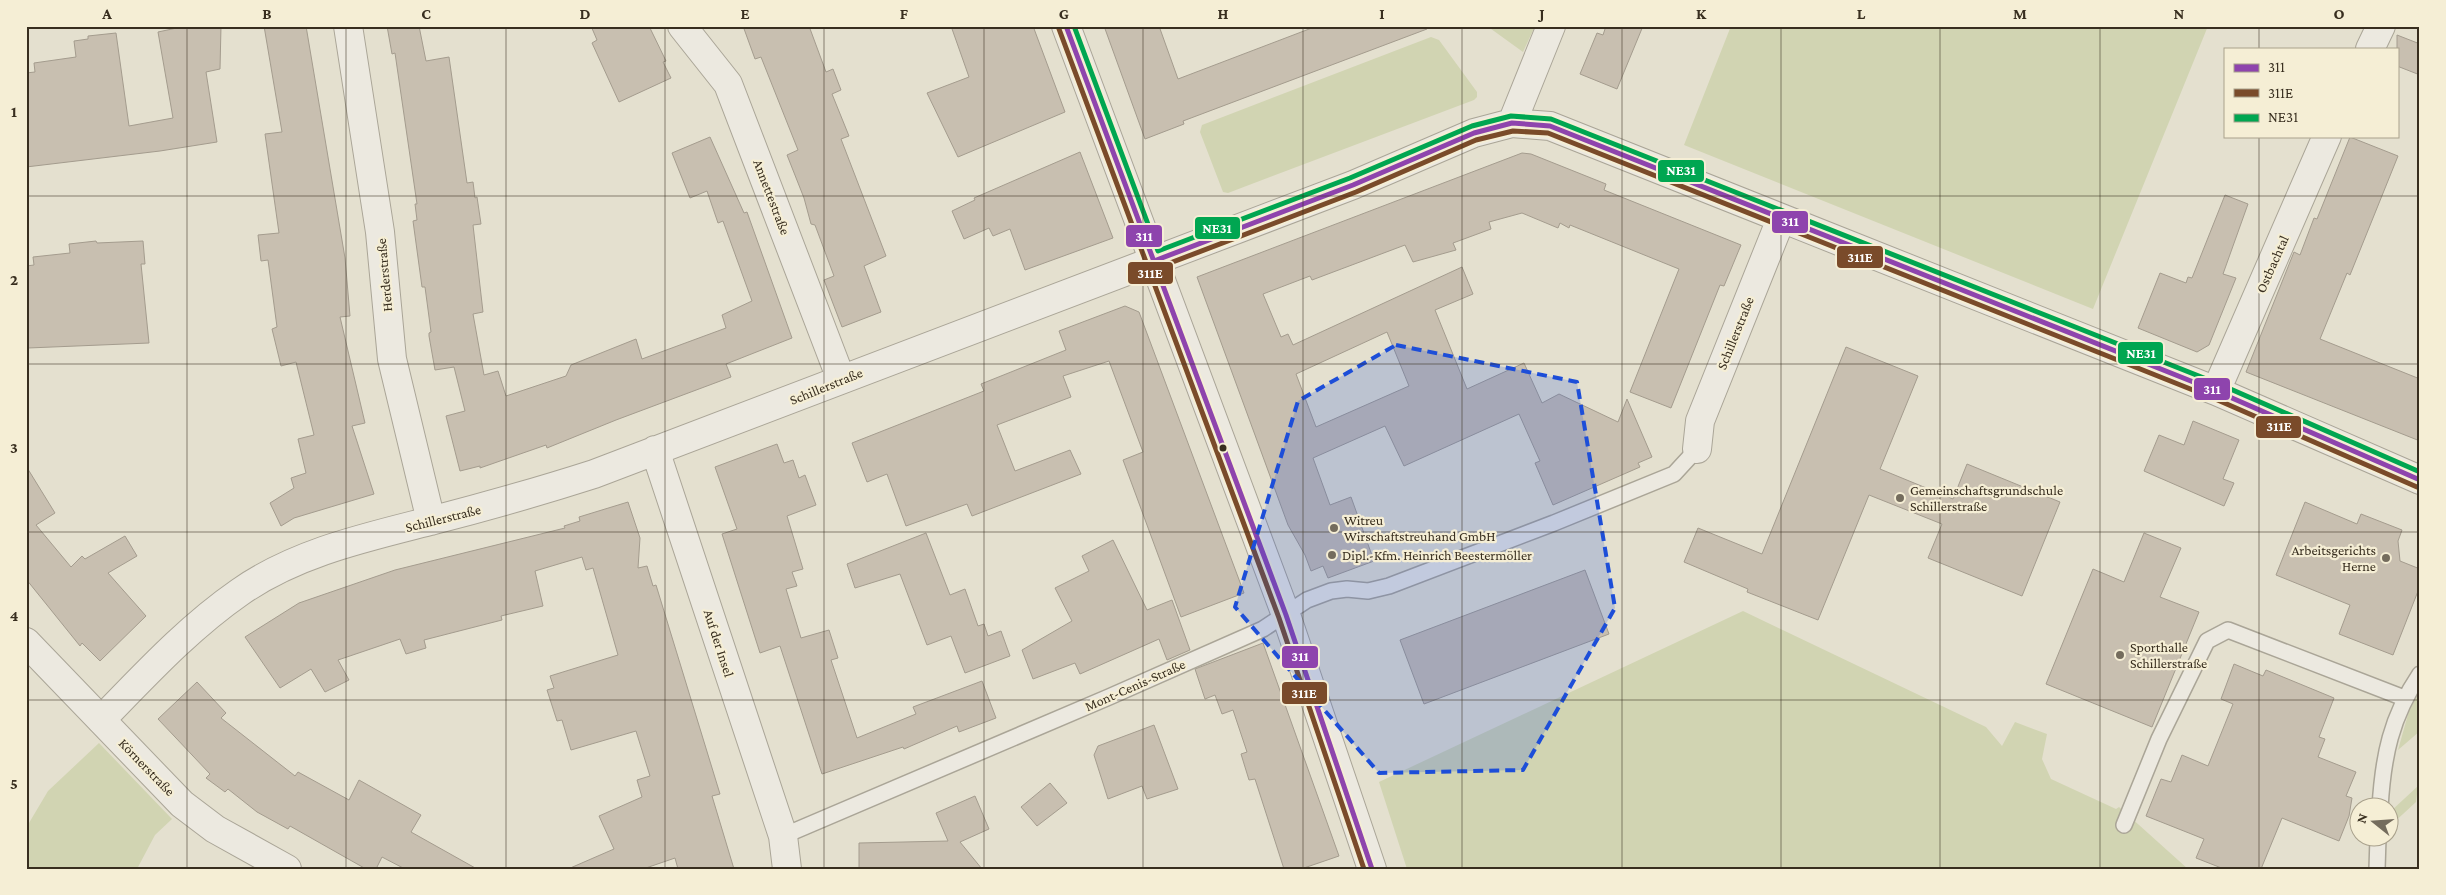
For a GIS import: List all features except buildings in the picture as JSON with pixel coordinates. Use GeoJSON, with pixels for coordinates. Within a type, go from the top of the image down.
{"type":"FeatureCollection","features":[{"type":"Feature","properties":{"kind":"street","name":"Herderstraße"},"geometry":{"type":"LineString","coordinates":[[348,26],[380,232],[392,359],[431,521]]}},
{"type":"Feature","properties":{"kind":"street","name":"Annettestraße"},"geometry":{"type":"LineString","coordinates":[[682,26],[728,84],[841,379]]}},
{"type":"Feature","properties":{"kind":"street"},"geometry":{"type":"LineString","coordinates":[[1066,26],[1286,615],[1372,869]]}},
{"type":"Feature","properties":{"kind":"street"},"geometry":{"type":"LineString","coordinates":[[1512,123],[1552,26]]}},
{"type":"Feature","properties":{"kind":"street"},"geometry":{"type":"LineString","coordinates":[[2370,48],[2381,26]]}},
{"type":"Feature","properties":{"kind":"street","name":"Schillerstraße"},"geometry":{"type":"LineString","coordinates":[[101,720],[180,640],[241,591],[296,561],[330,549],[525,497],[818,390],[841,379],[1353,185],[1474,133],[1512,123],[1550,126],[2216,391],[2420,480]]}},
{"type":"Feature","properties":{"kind":"street","name":"Ostbachtal"},"geometry":{"type":"LineString","coordinates":[[2216,391],[2326,138]]}},
{"type":"Feature","properties":{"kind":"street","name":"Schillerstraße"},"geometry":{"type":"LineString","coordinates":[[1697,449],[1700,421],[1781,219]]}},
{"type":"Feature","properties":{"kind":"street","name":"Auf der Insel"},"geometry":{"type":"LineString","coordinates":[[655,450],[783,836],[787,869]]}},
{"type":"Feature","properties":{"kind":"street","name":"Körnerstraße"},"geometry":{"type":"LineString","coordinates":[[26,642],[182,804],[215,829],[286,869]]}},
{"type":"Feature","properties":{"kind":"lane","name":"Mont-Cenis-Straße"},"geometry":{"type":"LineString","coordinates":[[783,836],[1263,629],[1307,600],[1331,591],[1347,589],[1368,591],[1389,586],[1554,523],[1674,474],[1697,449]]}},
{"type":"Feature","properties":{"kind":"lane"},"geometry":{"type":"LineString","coordinates":[[2124,825],[2159,739],[2207,641],[2228,630],[2404,698]]}},
{"type":"Feature","properties":{"kind":"lane"},"geometry":{"type":"LineString","coordinates":[[2381,798],[2388,742],[2404,698],[2420,674]]}},
{"type":"Feature","properties":{"kind":"lane"},"geometry":{"type":"LineString","coordinates":[[2377,869],[2378,848]]}},
{"type":"Feature","properties":{"kind":"highlighted area"},"geometry":{"type":"Polygon","coordinates":[[[1396,345],[1577,382],[1615,608],[1523,770],[1379,773],[1235,607],[1298,401],[1396,345]]]}},
{"type":"Feature","properties":{"kind":"green space"},"geometry":{"type":"Polygon","coordinates":[[[1487,26],[1535,26],[1523,52],[1487,26]]]}},
{"type":"Feature","properties":{"kind":"green space"},"geometry":{"type":"Polygon","coordinates":[[[1731,26],[2208,26],[2093,309],[1684,145],[1731,26]]]}},
{"type":"Feature","properties":{"kind":"green space"},"geometry":{"type":"Polygon","coordinates":[[[1431,37],[1439,40],[1477,92],[1477,97],[1474,100],[1228,193],[1223,192],[1200,132],[1202,125],[1431,37]]]}},
{"type":"Feature","properties":{"kind":"green space"},"geometry":{"type":"Polygon","coordinates":[[[1743,611],[1986,727],[2002,746],[2015,722],[2047,734],[2042,759],[2051,779],[2116,809],[2119,807],[2188,869],[1407,869],[1379,782],[1743,611]]]}},
{"type":"Feature","properties":{"kind":"green space"},"geometry":{"type":"Polygon","coordinates":[[[2420,690],[2420,731],[2398,750],[2409,711],[2420,690]]]}},
{"type":"Feature","properties":{"kind":"green space"},"geometry":{"type":"Polygon","coordinates":[[[99,743],[172,819],[155,835],[137,869],[26,869],[26,828],[48,791],[99,743]]]}},
{"type":"Feature","properties":{"kind":"green space"},"geometry":{"type":"Polygon","coordinates":[[[2418,786],[2416,802],[2398,819],[2398,805],[2418,786]]]}},
{"type":"Feature","properties":{"kind":"transit line","name":"311"},"geometry":{"type":"LineString","coordinates":[[1066,26],[1286,615],[1372,869]]}},
{"type":"Feature","properties":{"kind":"transit line","name":"NE31"},"geometry":{"type":"LineString","coordinates":[[1074,26],[1158,251],[1350,178],[1472,126],[1511,116],[1551,119],[2219,384],[2420,472]]}},
{"type":"Feature","properties":{"kind":"transit line","name":"311E"},"geometry":{"type":"LineString","coordinates":[[1059,29],[1279,618],[1364,869]]}},
{"type":"Feature","properties":{"kind":"transit line","name":"311"},"geometry":{"type":"LineString","coordinates":[[1154,261],[1353,185],[1474,133],[1512,123],[1550,126],[2216,391],[2420,480]]}},
{"type":"Feature","properties":{"kind":"transit line","name":"311E"},"geometry":{"type":"LineString","coordinates":[[1157,268],[1356,192],[1476,140],[1513,131],[1548,133],[2213,398],[2417,487]]}},
{"type":"Feature","properties":{"kind":"place","name":"Gemeinschaftsgrundschule Schillerstraße"},"geometry":{"type":"Point","coordinates":[1900,498]}},
{"type":"Feature","properties":{"kind":"place","name":"Witreu Wirschaftstreuhand GmbH"},"geometry":{"type":"Point","coordinates":[1334,528]}},
{"type":"Feature","properties":{"kind":"place","name":"Dipl.-Kfm. Heinrich Beestermöller"},"geometry":{"type":"Point","coordinates":[1332,555]}},
{"type":"Feature","properties":{"kind":"place","name":"Arbeitsgerichts Herne"},"geometry":{"type":"Point","coordinates":[2386,558]}},
{"type":"Feature","properties":{"kind":"place","name":"Sporthalle Schillerstraße"},"geometry":{"type":"Point","coordinates":[2120,655]}}]}
